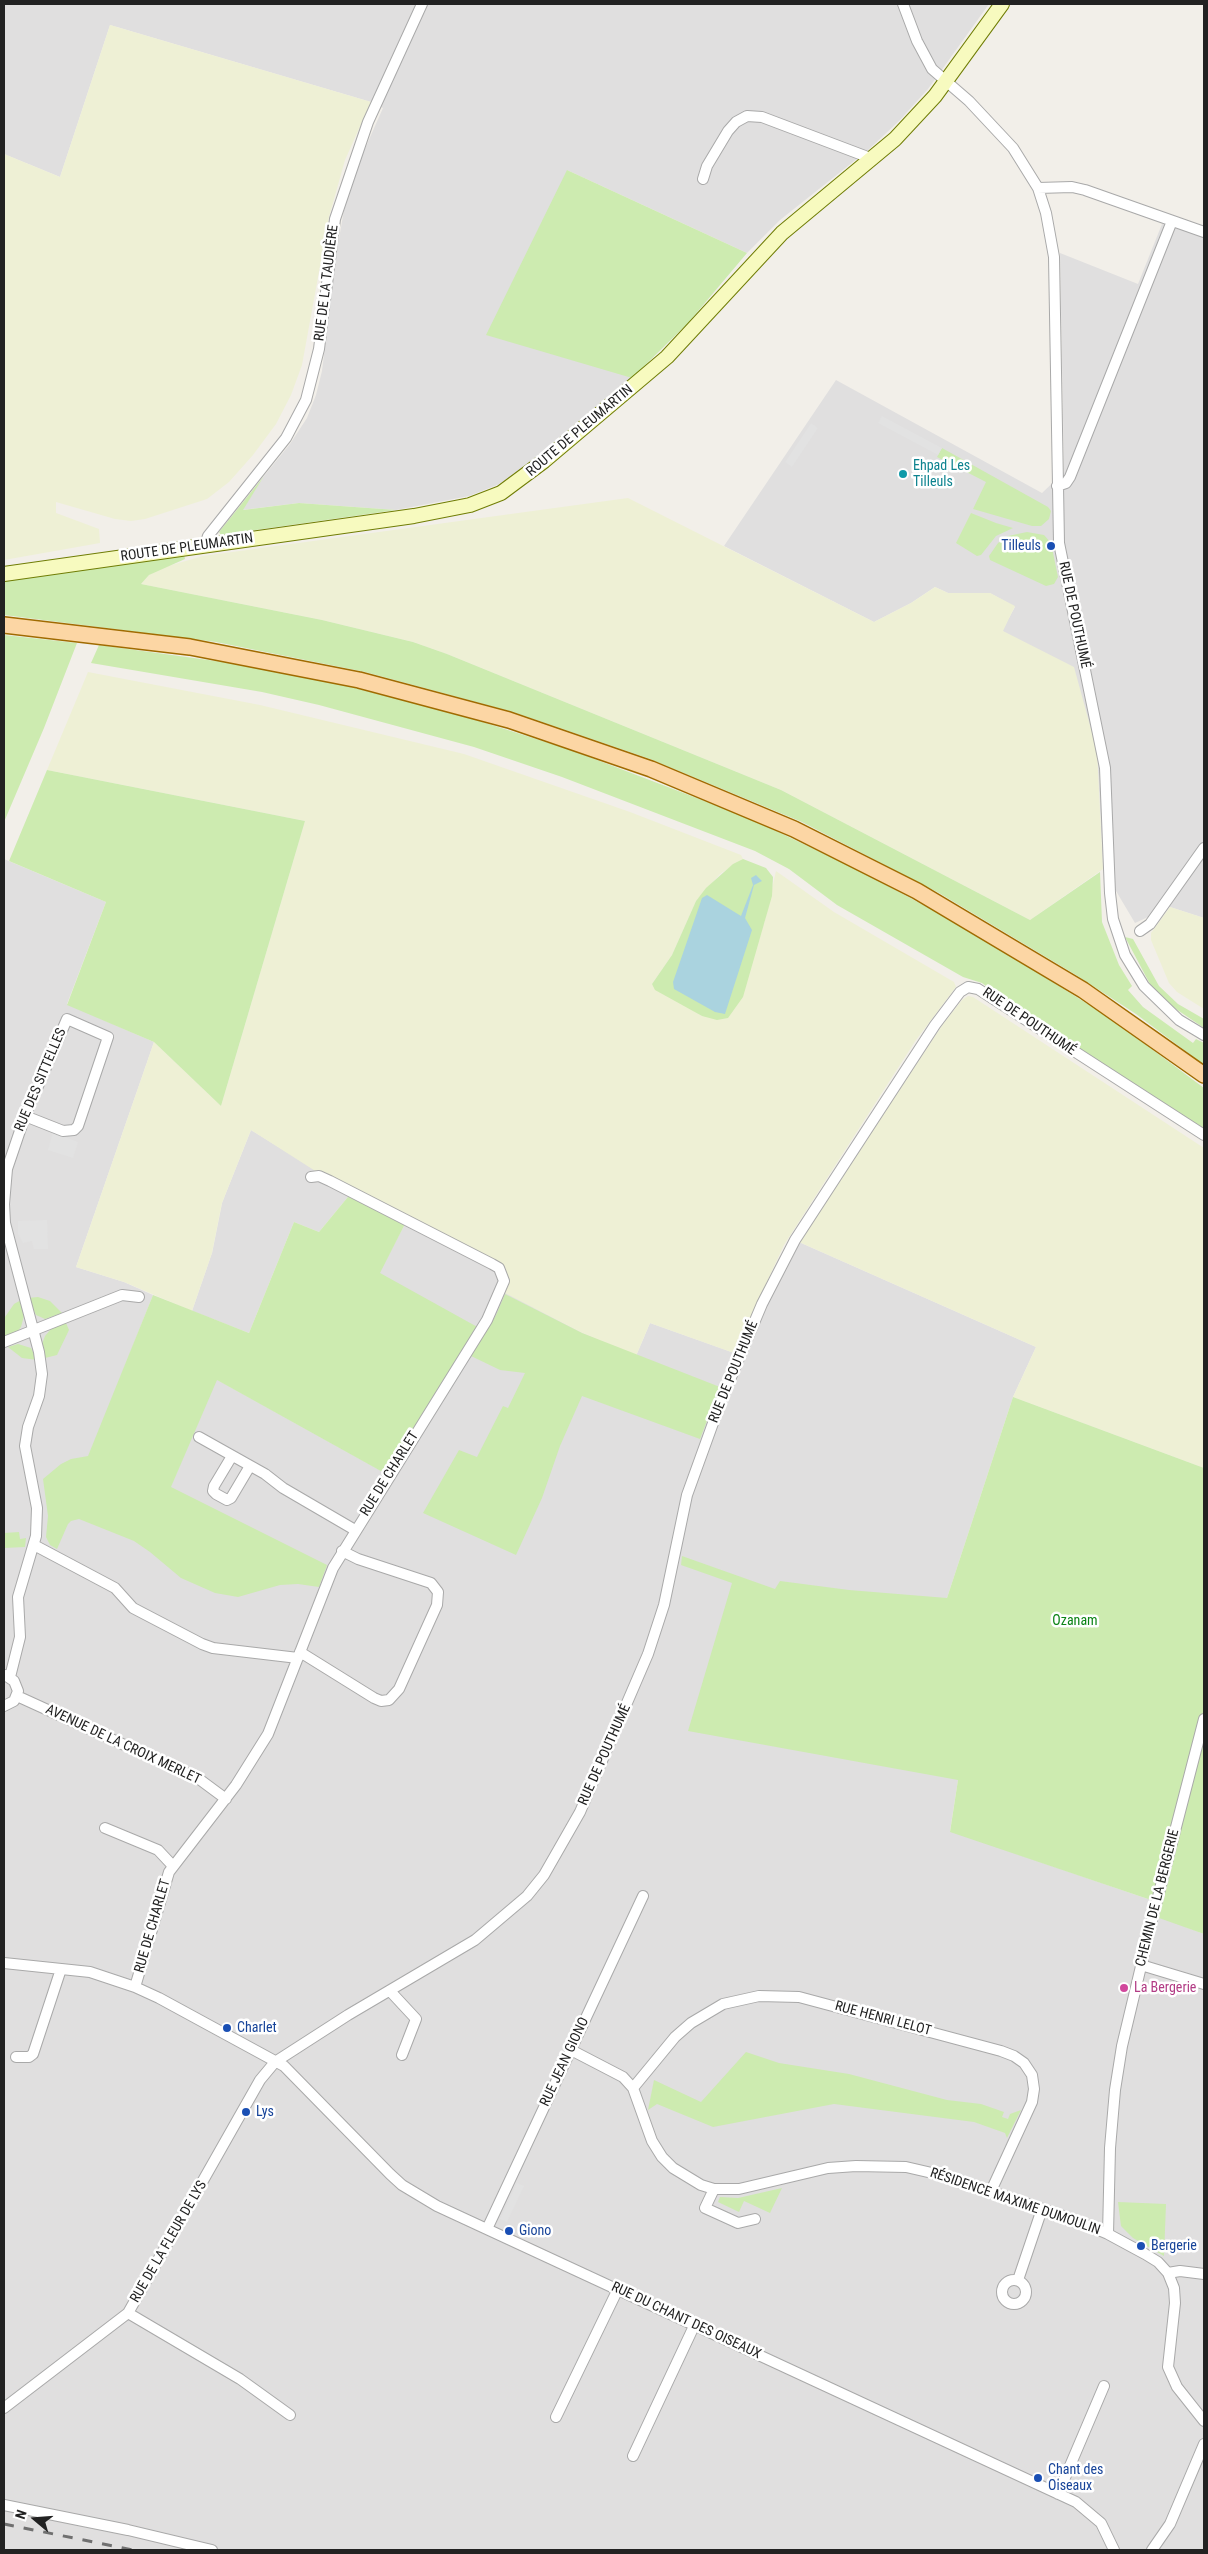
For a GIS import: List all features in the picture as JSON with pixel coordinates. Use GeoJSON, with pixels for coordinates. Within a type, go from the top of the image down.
{"type":"FeatureCollection","features":[{"type":"Feature","properties":{"kind":"main road","name":"ROUTE DE PLEUMARTIN"},"geometry":{"type":"LineString","coordinates":[[4,574],[430,514],[470,505],[501,493],[544,461],[667,357],[782,233],[873,159],[913,122],[1002,4]]}},
{"type":"Feature","properties":{"kind":"main road"},"geometry":{"type":"LineString","coordinates":[[4,625],[190,647],[359,680],[501,717],[651,769],[794,829],[917,891],[1084,990],[1204,1075]]}},
{"type":"Feature","properties":{"kind":"street","name":"RUE DE LA TAUDIÈRE"},"geometry":{"type":"LineString","coordinates":[[205,545],[212,531],[286,438],[306,400],[319,349],[335,218],[368,122],[422,4]]}},
{"type":"Feature","properties":{"kind":"street","name":"RUE DE POUTHUMÉ"},"geometry":{"type":"LineString","coordinates":[[902,4],[917,41],[932,69],[969,101],[1001,134],[1022,161],[1038,188],[1046,213],[1054,257],[1057,486],[1063,570],[1105,768],[1110,893],[1115,926],[1130,965],[1144,986],[1179,1020],[1204,1035]]}},
{"type":"Feature","properties":{"kind":"street"},"geometry":{"type":"LineString","coordinates":[[703,179],[707,166],[728,131],[736,122],[747,116],[762,117],[873,159]]}},
{"type":"Feature","properties":{"kind":"street"},"geometry":{"type":"LineString","coordinates":[[1038,188],[1072,187],[1085,190],[1204,232]]}},
{"type":"Feature","properties":{"kind":"street"},"geometry":{"type":"LineString","coordinates":[[1057,486],[1066,483],[1070,477],[1172,221]]}},
{"type":"Feature","properties":{"kind":"street"},"geometry":{"type":"LineString","coordinates":[[1140,931],[1150,924],[1204,848]]}},
{"type":"Feature","properties":{"kind":"street","name":"RUE DE POUTHUMÉ"},"geometry":{"type":"LineString","coordinates":[[275,2062],[332,2025],[467,1946],[492,1928],[527,1896],[560,1850],[580,1812],[648,1654],[664,1605],[687,1495],[721,1401],[762,1304],[795,1240],[935,1025],[960,992],[968,987],[978,989],[1204,1135]]}},
{"type":"Feature","properties":{"kind":"street","name":"RUE DES SITTELLES"},"geometry":{"type":"LineString","coordinates":[[7,1676],[20,1637],[18,1597],[34,1545],[37,1508],[25,1446],[28,1427],[42,1388],[42,1374],[41,1361],[5,1223],[4,1204],[7,1170],[25,1116],[67,1019],[108,1037],[78,1126],[74,1130],[63,1131],[25,1116]]}},
{"type":"Feature","properties":{"kind":"street","name":"RUE DE CHARLET"},"geometry":{"type":"LineString","coordinates":[[135,1987],[164,1884],[173,1866],[226,1799],[271,1727],[324,1587],[342,1551],[487,1320],[504,1281],[499,1268],[492,1264],[330,1180],[319,1176],[311,1177]]}},
{"type":"Feature","properties":{"kind":"street"},"geometry":{"type":"LineString","coordinates":[[4,1342],[122,1295],[139,1297]]}},
{"type":"Feature","properties":{"kind":"street"},"geometry":{"type":"LineString","coordinates":[[199,1437],[355,1530]]}},
{"type":"Feature","properties":{"kind":"street"},"geometry":{"type":"LineString","coordinates":[[232,1456],[214,1486],[213,1491],[216,1494],[227,1500],[231,1498],[250,1466]]}},
{"type":"Feature","properties":{"kind":"street"},"geometry":{"type":"LineString","coordinates":[[34,1545],[115,1588],[132,1608],[202,1644],[213,1648],[299,1655],[374,1698],[381,1701],[390,1700],[399,1689],[437,1604],[438,1592],[431,1583],[358,1559],[342,1551]]}},
{"type":"Feature","properties":{"kind":"street"},"geometry":{"type":"LineString","coordinates":[[4,1706],[12,1702],[17,1696],[17,1686],[7,1676]]}},
{"type":"Feature","properties":{"kind":"street","name":"AVENUE DE LA CROIX MERLET"},"geometry":{"type":"LineString","coordinates":[[17,1696],[199,1779],[226,1799]]}},
{"type":"Feature","properties":{"kind":"street","name":"CHEMIN DE LA BERGERIE"},"geometry":{"type":"LineString","coordinates":[[1108,2234],[1110,2148],[1114,2090],[1141,1965],[1204,1719]]}},
{"type":"Feature","properties":{"kind":"street","name":"RUE DE CHARLET"},"geometry":{"type":"LineString","coordinates":[[105,1828],[158,1850],[173,1866]]}},
{"type":"Feature","properties":{"kind":"street","name":"RUE JEAN GIONO"},"geometry":{"type":"LineString","coordinates":[[487,2229],[643,1896]]}},
{"type":"Feature","properties":{"kind":"street","name":"RUE DU CHANT DES OISEAUX"},"geometry":{"type":"LineString","coordinates":[[4,1963],[90,1972],[135,1987],[241,2042],[284,2066],[295,2075],[402,2185],[437,2206],[1058,2494],[1090,2511],[1101,2522],[1113,2550]]}},
{"type":"Feature","properties":{"kind":"street"},"geometry":{"type":"LineString","coordinates":[[1141,1965],[1204,1984]]}},
{"type":"Feature","properties":{"kind":"street"},"geometry":{"type":"LineString","coordinates":[[16,2057],[29,2057],[33,2054],[61,1969]]}},
{"type":"Feature","properties":{"kind":"street"},"geometry":{"type":"LineString","coordinates":[[390,1991],[416,2019],[402,2055]]}},
{"type":"Feature","properties":{"kind":"street","name":"RUE HENRI LELOT"},"geometry":{"type":"LineString","coordinates":[[633,2088],[675,2037],[691,2022],[723,2004],[760,1996],[799,1997],[1001,2051],[1014,2056],[1024,2063],[1032,2075],[1034,2089],[1032,2102],[990,2191]]}},
{"type":"Feature","properties":{"kind":"street","name":"RÉSIDENCE MAXIME DUMOULIN"},"geometry":{"type":"LineString","coordinates":[[571,2050],[612,2070],[633,2088],[652,2141],[662,2157],[688,2178],[714,2189],[739,2189],[828,2168],[880,2166],[926,2171],[990,2191],[1108,2234]]}},
{"type":"Feature","properties":{"kind":"street","name":"RUE DE LA FLEUR DE LYS"},"geometry":{"type":"LineString","coordinates":[[4,2408],[128,2313],[260,2080],[275,2062]]}},
{"type":"Feature","properties":{"kind":"street"},"geometry":{"type":"LineString","coordinates":[[714,2189],[705,2208],[738,2223],[755,2220]]}},
{"type":"Feature","properties":{"kind":"street"},"geometry":{"type":"LineString","coordinates":[[1018,2280],[1042,2209]]}},
{"type":"Feature","properties":{"kind":"street"},"geometry":{"type":"LineString","coordinates":[[1108,2234],[1158,2262],[1168,2273],[1174,2288],[1168,2367],[1177,2387],[1204,2421]]}},
{"type":"Feature","properties":{"kind":"street"},"geometry":{"type":"LineString","coordinates":[[1168,2273],[1180,2271],[1204,2274]]}},
{"type":"Feature","properties":{"kind":"street"},"geometry":{"type":"LineString","coordinates":[[556,2417],[618,2289]]}},
{"type":"Feature","properties":{"kind":"street"},"geometry":{"type":"LineString","coordinates":[[128,2313],[240,2379],[290,2415]]}},
{"type":"Feature","properties":{"kind":"street"},"geometry":{"type":"LineString","coordinates":[[633,2456],[695,2324]]}},
{"type":"Feature","properties":{"kind":"street"},"geometry":{"type":"LineString","coordinates":[[1058,2494],[1104,2386]]}},
{"type":"Feature","properties":{"kind":"street"},"geometry":{"type":"LineString","coordinates":[[1152,2550],[1170,2524],[1204,2444]]}},
{"type":"Feature","properties":{"kind":"street"},"geometry":{"type":"LineString","coordinates":[[4,2505],[128,2530],[212,2550]]}},
{"type":"Feature","properties":{"kind":"shaded area"},"geometry":{"type":"Polygon","coordinates":[[[4,4],[989,4],[928,89],[899,121],[868,150],[780,220],[747,253],[567,170],[632,378],[543,454],[514,475],[497,485],[469,496],[396,510],[299,503],[242,510],[264,476],[290,444],[307,418],[316,395],[322,371],[336,256],[344,210],[359,162],[383,108],[371,102],[110,25],[60,177],[4,154],[4,4]]]}},
{"type":"Feature","properties":{"kind":"shaded area"},"geometry":{"type":"Polygon","coordinates":[[[1162,224],[1204,233],[1204,918],[1170,907],[1135,923],[1103,869],[1097,751],[1002,630],[1015,607],[990,593],[948,593],[935,587],[911,603],[874,622],[724,546],[836,380],[1042,493],[1064,472],[1060,253],[1138,284],[1162,224]]]}},
{"type":"Feature","properties":{"kind":"shaded area"},"geometry":{"type":"Polygon","coordinates":[[[882,416],[942,448],[938,455],[878,423],[882,416]]]}},
{"type":"Feature","properties":{"kind":"shaded area"},"geometry":{"type":"Polygon","coordinates":[[[811,423],[818,428],[792,467],[785,462],[811,423]]]}},
{"type":"Feature","properties":{"kind":"shaded area"},"geometry":{"type":"Polygon","coordinates":[[[4,859],[106,902],[67,1004],[154,1042],[76,1267],[124,1282],[153,1295],[89,1457],[171,1486],[216,1379],[389,1475],[379,1273],[407,1220],[447,1241],[636,1356],[650,1323],[740,1355],[799,1242],[1036,1347],[1013,1397],[947,1598],[958,1780],[950,1831],[1151,1900],[1186,1927],[1204,1934],[1204,2550],[4,2550],[4,859]]]}},
{"type":"Feature","properties":{"kind":"shaded area"},"geometry":{"type":"Polygon","coordinates":[[[251,1130],[352,1192],[319,1232],[294,1222],[249,1333],[192,1311],[212,1253],[222,1203],[251,1130]]]}},
{"type":"Feature","properties":{"kind":"shaded area"},"geometry":{"type":"Polygon","coordinates":[[[53,1132],[78,1142],[73,1158],[48,1150],[53,1132]]]}},
{"type":"Feature","properties":{"kind":"shaded area"},"geometry":{"type":"Polygon","coordinates":[[[47,1220],[48,1249],[34,1249],[32,1241],[23,1243],[18,1234],[18,1221],[47,1220]]]}},
{"type":"Feature","properties":{"kind":"shaded area"},"geometry":{"type":"Polygon","coordinates":[[[517,2183],[524,2186],[507,2222],[500,2219],[517,2183]]]}},
{"type":"Feature","properties":{"kind":"green space"},"geometry":{"type":"Polygon","coordinates":[[[110,25],[371,102],[345,160],[329,217],[302,365],[291,395],[276,424],[253,455],[229,482],[207,499],[145,519],[131,521],[115,519],[56,502],[56,513],[99,529],[100,543],[4,560],[4,154],[60,177],[110,25]]]}},
{"type":"Feature","properties":{"kind":"green space"},"geometry":{"type":"Polygon","coordinates":[[[567,170],[747,253],[688,323],[632,378],[486,335],[567,170]]]}},
{"type":"Feature","properties":{"kind":"green space"},"geometry":{"type":"Polygon","coordinates":[[[942,448],[1048,507],[1051,511],[1049,519],[1041,526],[1032,526],[973,509],[986,482],[937,457],[942,448]]]}},
{"type":"Feature","properties":{"kind":"green space"},"geometry":{"type":"Polygon","coordinates":[[[264,476],[243,510],[299,503],[396,510],[221,535],[219,532],[264,476]]]}},
{"type":"Feature","properties":{"kind":"green space"},"geometry":{"type":"Polygon","coordinates":[[[628,498],[874,622],[911,603],[935,587],[948,593],[990,593],[1015,606],[1003,631],[1074,667],[1097,751],[1103,869],[1030,920],[781,790],[447,654],[413,642],[322,620],[141,584],[149,575],[161,568],[203,556],[628,498]]]}},
{"type":"Feature","properties":{"kind":"green space"},"geometry":{"type":"Polygon","coordinates":[[[971,513],[1013,528],[996,536],[981,555],[977,556],[956,543],[971,513]]]}},
{"type":"Feature","properties":{"kind":"green space"},"geometry":{"type":"Polygon","coordinates":[[[1027,532],[1044,535],[1051,543],[1058,577],[1054,584],[1046,586],[990,560],[989,556],[998,543],[1008,536],[1027,532]]]}},
{"type":"Feature","properties":{"kind":"green space"},"geometry":{"type":"Polygon","coordinates":[[[184,555],[185,559],[149,575],[141,584],[322,620],[413,642],[447,654],[781,790],[1030,920],[1100,872],[1102,922],[1119,965],[1132,986],[1128,990],[1143,1007],[1193,1043],[1196,1039],[1204,1043],[1204,1065],[1136,1014],[1076,975],[939,893],[802,822],[650,759],[513,712],[365,672],[216,642],[4,615],[4,581],[184,555]]]}},
{"type":"Feature","properties":{"kind":"green space"},"geometry":{"type":"Polygon","coordinates":[[[4,635],[77,643],[44,728],[4,822],[4,635]]]}},
{"type":"Feature","properties":{"kind":"green space"},"geometry":{"type":"Polygon","coordinates":[[[99,645],[230,663],[347,686],[454,713],[571,750],[749,818],[860,871],[968,929],[1110,1018],[1204,1088],[1204,1129],[1010,1004],[982,983],[963,977],[837,905],[789,869],[755,851],[562,777],[474,747],[319,705],[262,692],[91,663],[99,645]]]}},
{"type":"Feature","properties":{"kind":"green space"},"geometry":{"type":"Polygon","coordinates":[[[88,672],[260,705],[464,754],[630,812],[741,855],[743,859],[720,874],[696,901],[672,955],[652,984],[702,1016],[764,924],[776,871],[834,912],[954,982],[956,987],[916,1040],[784,1245],[734,1353],[650,1323],[636,1356],[582,1333],[501,1291],[503,1275],[331,1181],[251,1130],[222,1203],[212,1253],[192,1311],[124,1282],[76,1267],[154,1042],[221,1106],[305,821],[47,770],[88,672]]]}},
{"type":"Feature","properties":{"kind":"green space"},"geometry":{"type":"Polygon","coordinates":[[[47,770],[305,821],[221,1106],[154,1042],[67,1005],[106,902],[9,861],[47,770]]]}},
{"type":"Feature","properties":{"kind":"green space"},"geometry":{"type":"Polygon","coordinates":[[[743,859],[766,868],[773,877],[772,896],[743,997],[728,1018],[717,1020],[702,1016],[655,990],[652,984],[672,955],[696,901],[706,888],[733,864],[743,859]]]}},
{"type":"Feature","properties":{"kind":"green space"},"geometry":{"type":"Polygon","coordinates":[[[1170,907],[1204,918],[1204,1009],[1177,992],[1169,983],[1151,940],[1151,933],[1170,907]]]}},
{"type":"Feature","properties":{"kind":"green space"},"geometry":{"type":"Polygon","coordinates":[[[1125,937],[1133,939],[1159,986],[1178,1004],[1204,1019],[1204,1028],[1173,1007],[1151,986],[1125,937]]]}},
{"type":"Feature","properties":{"kind":"green space"},"geometry":{"type":"Polygon","coordinates":[[[968,996],[973,997],[1204,1148],[1204,1468],[1013,1397],[1036,1347],[799,1242],[943,1024],[962,1000],[968,996]]]}},
{"type":"Feature","properties":{"kind":"green space"},"geometry":{"type":"Polygon","coordinates":[[[352,1192],[407,1220],[380,1273],[481,1329],[388,1475],[217,1380],[171,1487],[327,1565],[319,1587],[298,1584],[280,1585],[238,1597],[215,1593],[181,1578],[134,1541],[79,1519],[68,1524],[57,1549],[50,1545],[46,1537],[48,1516],[43,1479],[61,1464],[71,1459],[88,1456],[153,1295],[249,1333],[294,1222],[319,1232],[352,1192]]]}},
{"type":"Feature","properties":{"kind":"green space"},"geometry":{"type":"Polygon","coordinates":[[[505,1294],[582,1333],[720,1387],[700,1439],[582,1396],[560,1446],[542,1498],[516,1555],[423,1513],[459,1450],[477,1457],[503,1406],[508,1408],[525,1373],[500,1370],[471,1356],[496,1315],[505,1294]]]}},
{"type":"Feature","properties":{"kind":"green space"},"geometry":{"type":"Polygon","coordinates":[[[38,1297],[50,1301],[62,1313],[45,1319],[36,1315],[28,1298],[38,1297]]]}},
{"type":"Feature","properties":{"kind":"green space"},"geometry":{"type":"Polygon","coordinates":[[[21,1300],[24,1316],[21,1327],[17,1332],[4,1337],[5,1317],[14,1304],[21,1300]]]}},
{"type":"Feature","properties":{"kind":"green space"},"geometry":{"type":"Polygon","coordinates":[[[66,1323],[69,1330],[57,1355],[45,1358],[42,1344],[45,1336],[51,1329],[66,1323]]]}},
{"type":"Feature","properties":{"kind":"green space"},"geometry":{"type":"Polygon","coordinates":[[[18,1344],[31,1348],[37,1360],[22,1358],[8,1347],[18,1344]]]}},
{"type":"Feature","properties":{"kind":"green space","name":"Ozanam"},"geometry":{"type":"Polygon","coordinates":[[[1013,1397],[1204,1468],[1204,1934],[1159,1918],[1151,1900],[950,1832],[958,1780],[688,1731],[732,1583],[681,1565],[682,1556],[775,1589],[780,1581],[849,1590],[947,1598],[1013,1397]]]}},
{"type":"Feature","properties":{"kind":"green space"},"geometry":{"type":"Polygon","coordinates":[[[19,1532],[20,1539],[26,1538],[25,1547],[4,1548],[4,1533],[19,1532]]]}},
{"type":"Feature","properties":{"kind":"green space"},"geometry":{"type":"Polygon","coordinates":[[[746,2052],[779,2063],[849,2074],[947,2100],[981,2104],[1004,2112],[1002,2117],[1008,2119],[1010,2114],[1021,2110],[1007,2138],[1005,2133],[974,2122],[834,2104],[713,2127],[657,2104],[648,2110],[654,2080],[701,2102],[746,2052]]]}},
{"type":"Feature","properties":{"kind":"green space"},"geometry":{"type":"Polygon","coordinates":[[[782,2188],[770,2213],[744,2201],[739,2212],[718,2202],[720,2197],[738,2198],[782,2188]]]}},
{"type":"Feature","properties":{"kind":"green space"},"geometry":{"type":"Polygon","coordinates":[[[1118,2202],[1166,2204],[1164,2256],[1133,2238],[1121,2226],[1118,2202]]]}},
{"type":"Feature","properties":{"kind":"water"},"geometry":{"type":"Polygon","coordinates":[[[756,875],[762,881],[754,885],[745,918],[752,930],[725,1014],[715,1012],[674,989],[673,982],[702,898],[707,895],[741,916],[753,885],[751,878],[756,875]]]}},
{"type":"Feature","properties":{"kind":"railway"},"geometry":{"type":"LineString","coordinates":[[4,2524],[133,2550]]}},
{"type":"Feature","properties":{"kind":"place","name":"Ehpad Les Tilleuls"},"geometry":{"type":"Point","coordinates":[903,474]}},
{"type":"Feature","properties":{"kind":"place","name":"Tilleuls"},"geometry":{"type":"Point","coordinates":[1051,546]}},
{"type":"Feature","properties":{"kind":"place","name":"La Bergerie"},"geometry":{"type":"Point","coordinates":[1124,1988]}},
{"type":"Feature","properties":{"kind":"place","name":"Charlet"},"geometry":{"type":"Point","coordinates":[227,2028]}},
{"type":"Feature","properties":{"kind":"place","name":"Lys"},"geometry":{"type":"Point","coordinates":[246,2112]}},
{"type":"Feature","properties":{"kind":"place","name":"Giono"},"geometry":{"type":"Point","coordinates":[509,2231]}},
{"type":"Feature","properties":{"kind":"place","name":"Bergerie"},"geometry":{"type":"Point","coordinates":[1141,2246]}},
{"type":"Feature","properties":{"kind":"place","name":"Chant des Oiseaux"},"geometry":{"type":"Point","coordinates":[1038,2478]}}]}
